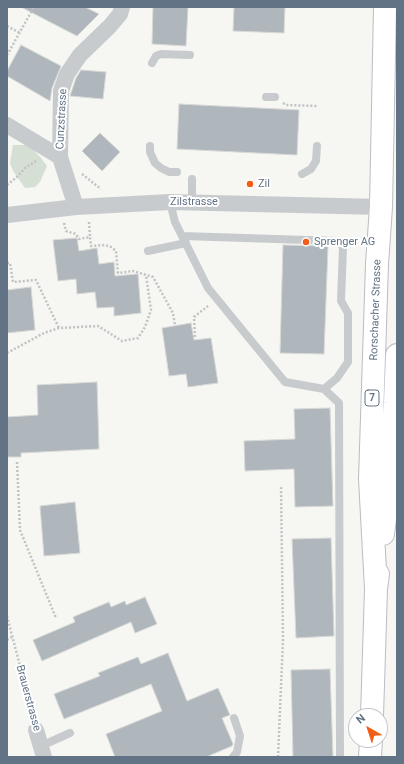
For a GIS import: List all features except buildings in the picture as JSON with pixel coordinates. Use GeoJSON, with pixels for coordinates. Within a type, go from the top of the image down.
{"type":"FeatureCollection","features":[{"type":"Feature","properties":{"kind":"main road","name":"Rorschacher Strasse"},"geometry":{"type":"LineString","coordinates":[[372,708],[376,589],[370,479],[377,264],[392,208],[385,7]]}},
{"type":"Feature","properties":{"kind":"main road","name":"Rorschacher Strasse"},"geometry":{"type":"LineString","coordinates":[[376,589],[393,485],[397,356]]}},
{"type":"Feature","properties":{"kind":"street","name":"Cunzstrasse"},"geometry":{"type":"LineString","coordinates":[[76,207],[56,154],[61,91],[67,74],[80,55],[110,26],[120,14],[122,7]]}},
{"type":"Feature","properties":{"kind":"street"},"geometry":{"type":"LineString","coordinates":[[7,125],[56,154]]}},
{"type":"Feature","properties":{"kind":"street","name":"Zilstrasse"},"geometry":{"type":"LineString","coordinates":[[7,215],[76,207],[170,202],[392,208]]}},
{"type":"Feature","properties":{"kind":"street","name":"Brauerstrasse"},"geometry":{"type":"LineString","coordinates":[[36,730],[42,752]]}},
{"type":"Feature","properties":{"kind":"lane"},"geometry":{"type":"LineString","coordinates":[[152,63],[156,56],[161,54],[190,55]]}},
{"type":"Feature","properties":{"kind":"lane"},"geometry":{"type":"LineString","coordinates":[[150,146],[150,152],[155,163],[169,172],[177,172]]}},
{"type":"Feature","properties":{"kind":"lane"},"geometry":{"type":"LineString","coordinates":[[302,174],[311,169],[316,162],[317,146]]}},
{"type":"Feature","properties":{"kind":"lane"},"geometry":{"type":"LineString","coordinates":[[192,179],[192,202]]}},
{"type":"Feature","properties":{"kind":"lane"},"geometry":{"type":"LineString","coordinates":[[170,202],[175,222],[208,288],[286,382],[324,389],[339,404],[340,757]]}},
{"type":"Feature","properties":{"kind":"lane"},"geometry":{"type":"LineString","coordinates":[[148,251],[184,240],[338,241],[343,247],[341,301],[348,314],[348,362],[337,378],[324,389]]}},
{"type":"Feature","properties":{"kind":"lane"},"geometry":{"type":"LineString","coordinates":[[233,757],[237,752],[240,736],[234,718]]}},
{"type":"Feature","properties":{"kind":"lane"},"geometry":{"type":"LineString","coordinates":[[42,752],[70,733]]}},
{"type":"Feature","properties":{"kind":"path"},"geometry":{"type":"LineString","coordinates":[[7,55],[34,7]]}},
{"type":"Feature","properties":{"kind":"path"},"geometry":{"type":"LineString","coordinates":[[7,26],[20,33]]}},
{"type":"Feature","properties":{"kind":"path"},"geometry":{"type":"LineString","coordinates":[[286,105],[318,106]]}},
{"type":"Feature","properties":{"kind":"path"},"geometry":{"type":"LineString","coordinates":[[7,184],[17,177],[25,168],[56,154]]}},
{"type":"Feature","properties":{"kind":"path"},"geometry":{"type":"LineString","coordinates":[[63,223],[66,231],[76,234],[79,239],[90,237]]}},
{"type":"Feature","properties":{"kind":"path"},"geometry":{"type":"LineString","coordinates":[[90,225],[91,246],[105,245],[112,247],[116,252],[118,273],[133,272],[153,277],[173,313],[175,326]]}},
{"type":"Feature","properties":{"kind":"path"},"geometry":{"type":"LineString","coordinates":[[7,263],[10,263],[14,282],[36,280],[59,328]]}},
{"type":"Feature","properties":{"kind":"path"},"geometry":{"type":"LineString","coordinates":[[7,353],[44,333],[59,328],[98,326],[122,342],[138,338],[145,327],[151,310],[146,275]]}},
{"type":"Feature","properties":{"kind":"path"},"geometry":{"type":"LineString","coordinates":[[195,337],[194,317],[210,305]]}},
{"type":"Feature","properties":{"kind":"path"},"geometry":{"type":"LineString","coordinates":[[17,462],[20,530],[56,618]]}},
{"type":"Feature","properties":{"kind":"path"},"geometry":{"type":"LineString","coordinates":[[278,757],[283,640],[281,485]]}},
{"type":"Feature","properties":{"kind":"path","name":"Brauerstrasse"},"geometry":{"type":"LineString","coordinates":[[7,616],[36,730]]}},
{"type":"Feature","properties":{"kind":"path"},"geometry":{"type":"LineString","coordinates":[[7,640],[12,637]]}},
{"type":"Feature","properties":{"kind":"shaded area"},"geometry":{"type":"Polygon","coordinates":[[[13,145],[29,145],[47,166],[40,182],[35,187],[25,188],[13,171],[10,163],[13,145]]]}},
{"type":"Feature","properties":{"kind":"place","name":"Zil"},"geometry":{"type":"Point","coordinates":[250,184]}},
{"type":"Feature","properties":{"kind":"place","name":"Sprenger AG"},"geometry":{"type":"Point","coordinates":[306,242]}}]}
